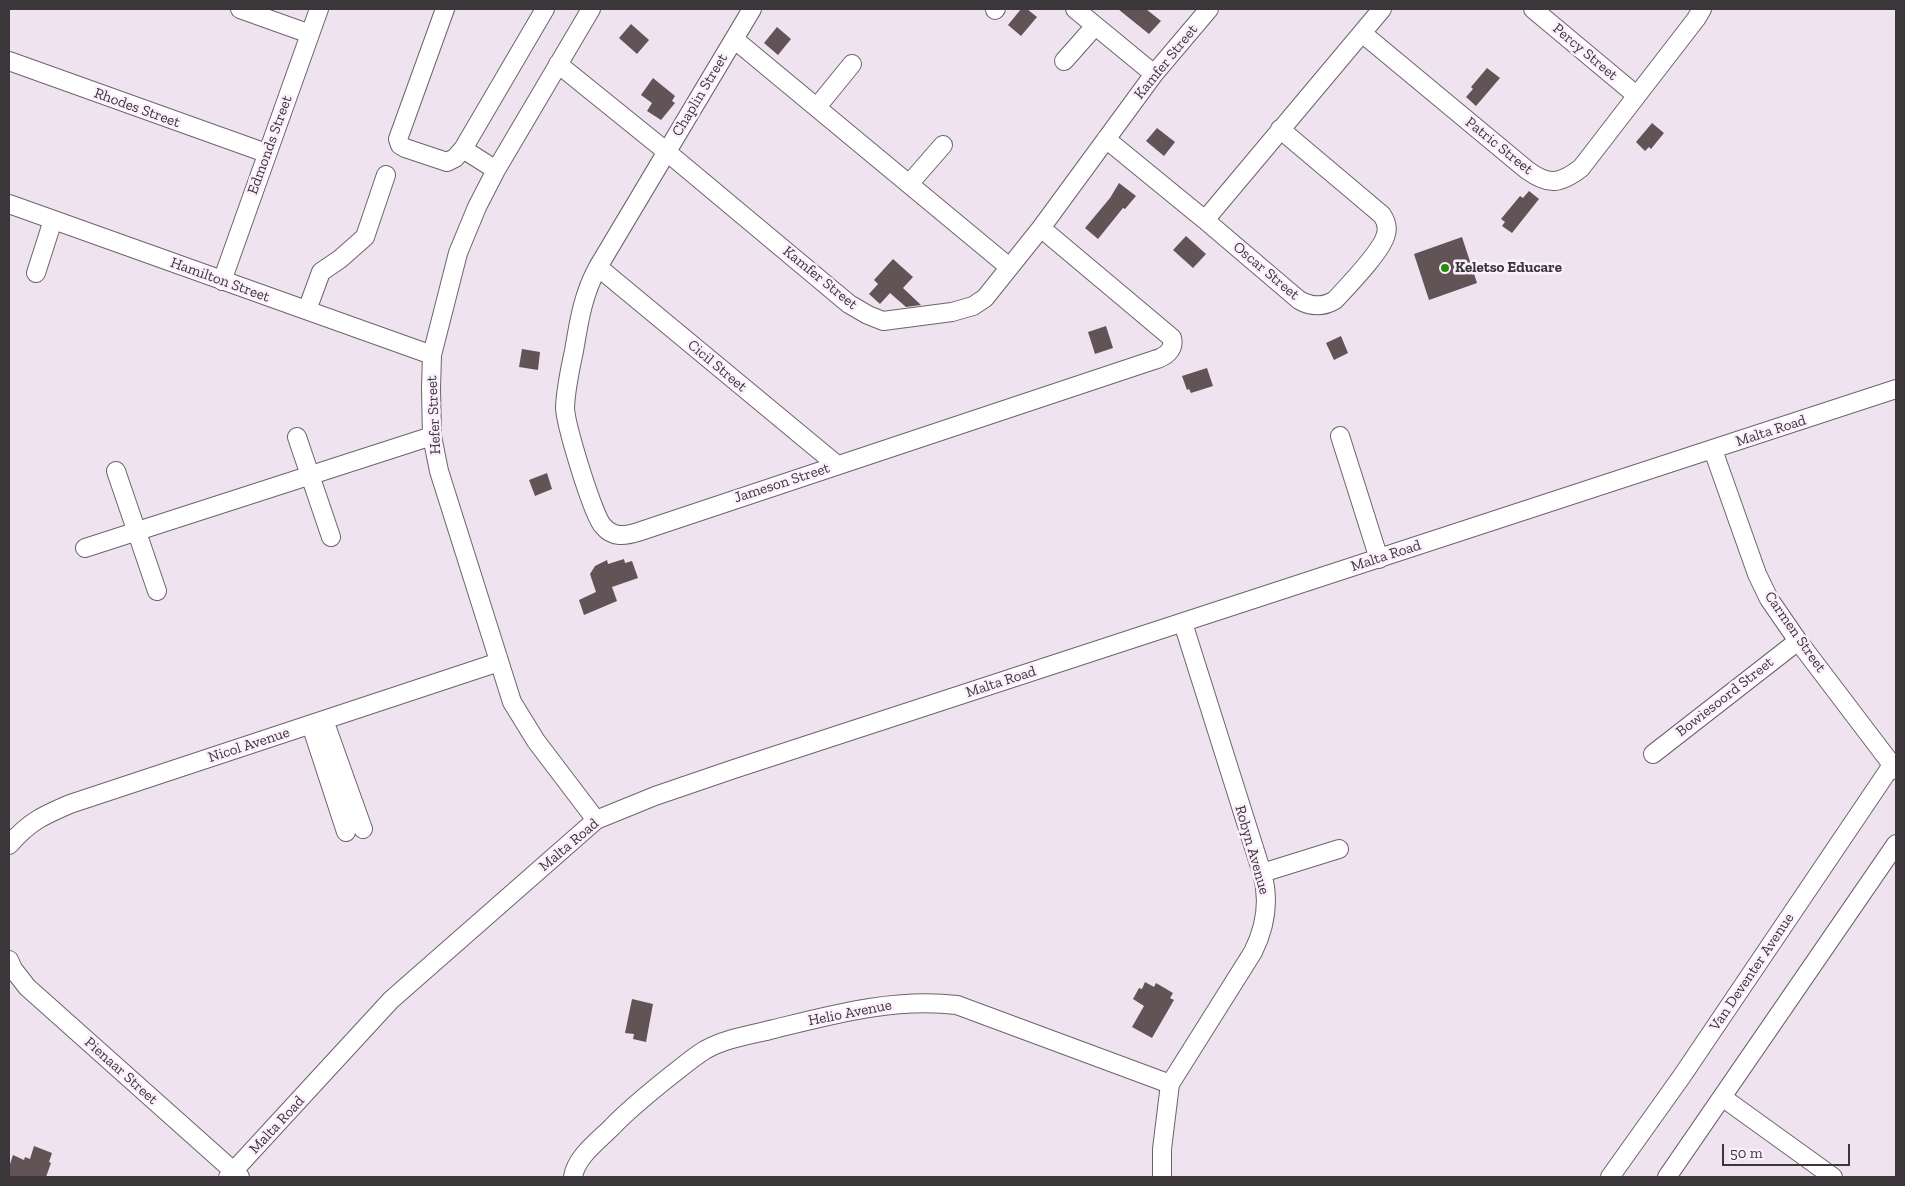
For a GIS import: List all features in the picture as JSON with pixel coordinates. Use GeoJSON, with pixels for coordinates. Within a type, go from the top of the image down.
{"type":"FeatureCollection","features":[{"type":"Feature","properties":{"kind":"street"},"geometry":{"type":"LineString","coordinates":[[240,9],[310,34]]}},
{"type":"Feature","properties":{"kind":"street","name":"Edmonds Street"},"geometry":{"type":"LineString","coordinates":[[222,281],[266,153],[319,9]]}},
{"type":"Feature","properties":{"kind":"street"},"geometry":{"type":"LineString","coordinates":[[445,9],[398,140],[401,147],[447,162],[455,158],[463,149],[545,9]]}},
{"type":"Feature","properties":{"kind":"street","name":"Hefer Street"},"geometry":{"type":"LineString","coordinates":[[591,9],[496,170],[477,207],[458,253],[432,355],[430,389],[432,436],[439,471],[512,702],[522,719],[596,820]]}},
{"type":"Feature","properties":{"kind":"street","name":"Chaplin Street"},"geometry":{"type":"LineString","coordinates":[[667,152],[752,9]]}},
{"type":"Feature","properties":{"kind":"street"},"geometry":{"type":"LineString","coordinates":[[1075,9],[1154,74]]}},
{"type":"Feature","properties":{"kind":"street","name":"Kamfer Street"},"geometry":{"type":"LineString","coordinates":[[558,64],[849,304],[883,321],[952,312],[973,306],[985,298],[1041,228],[1154,74],[1209,9]]}},
{"type":"Feature","properties":{"kind":"street"},"geometry":{"type":"LineString","coordinates":[[1205,220],[1382,9]]}},
{"type":"Feature","properties":{"kind":"street","name":"Percy Street"},"geometry":{"type":"LineString","coordinates":[[1533,9],[1636,95]]}},
{"type":"Feature","properties":{"kind":"street","name":"Patric Street"},"geometry":{"type":"LineString","coordinates":[[1362,33],[1527,170],[1538,178],[1556,182],[1565,179],[1581,168],[1702,9]]}},
{"type":"Feature","properties":{"kind":"street"},"geometry":{"type":"LineString","coordinates":[[1064,61],[1095,26]]}},
{"type":"Feature","properties":{"kind":"street","name":"Chaplin Street"},"geometry":{"type":"LineString","coordinates":[[734,39],[1009,267]]}},
{"type":"Feature","properties":{"kind":"street","name":"Rhodes Street"},"geometry":{"type":"LineString","coordinates":[[9,61],[266,153]]}},
{"type":"Feature","properties":{"kind":"street"},"geometry":{"type":"LineString","coordinates":[[817,107],[852,64]]}},
{"type":"Feature","properties":{"kind":"street","name":"Oscar Street"},"geometry":{"type":"LineString","coordinates":[[1106,140],[1205,220],[1299,300],[1308,304],[1322,305],[1335,300],[1364,266],[1385,238],[1387,228],[1382,215],[1280,130]]}},
{"type":"Feature","properties":{"kind":"street"},"geometry":{"type":"LineString","coordinates":[[909,184],[943,145]]}},
{"type":"Feature","properties":{"kind":"street"},"geometry":{"type":"LineString","coordinates":[[463,149],[496,170]]}},
{"type":"Feature","properties":{"kind":"street","name":"Jameson Street"},"geometry":{"type":"LineString","coordinates":[[667,152],[598,267],[584,296],[567,384],[565,408],[568,428],[593,506],[599,521],[606,530],[616,535],[626,535],[1154,360],[1169,352],[1173,347],[1172,338],[1041,228]]}},
{"type":"Feature","properties":{"kind":"street"},"geometry":{"type":"LineString","coordinates":[[307,310],[321,272],[340,259],[365,237],[386,175]]}},
{"type":"Feature","properties":{"kind":"street","name":"Hamilton Street"},"geometry":{"type":"LineString","coordinates":[[9,204],[432,355]]}},
{"type":"Feature","properties":{"kind":"street"},"geometry":{"type":"LineString","coordinates":[[36,273],[54,220]]}},
{"type":"Feature","properties":{"kind":"street","name":"Cicil Street"},"geometry":{"type":"LineString","coordinates":[[598,267],[837,465]]}},
{"type":"Feature","properties":{"kind":"street","name":"Malta Road"},"geometry":{"type":"LineString","coordinates":[[234,1175],[391,1000],[596,820],[646,799],[734,769],[1183,624],[1896,389]]}},
{"type":"Feature","properties":{"kind":"street"},"geometry":{"type":"LineString","coordinates":[[85,548],[432,436]]}},
{"type":"Feature","properties":{"kind":"street"},"geometry":{"type":"LineString","coordinates":[[1340,436],[1379,559]]}},
{"type":"Feature","properties":{"kind":"street"},"geometry":{"type":"LineString","coordinates":[[298,437],[331,538]]}},
{"type":"Feature","properties":{"kind":"street","name":"Carmen Street"},"geometry":{"type":"LineString","coordinates":[[1713,450],[1757,574],[1776,610],[1894,768]]}},
{"type":"Feature","properties":{"kind":"street"},"geometry":{"type":"LineString","coordinates":[[116,471],[157,591]]}},
{"type":"Feature","properties":{"kind":"street","name":"Robyn Avenue"},"geometry":{"type":"LineString","coordinates":[[1162,1177],[1162,1149],[1170,1084],[1253,952],[1260,937],[1267,902],[1262,873],[1183,624]]}},
{"type":"Feature","properties":{"kind":"street","name":"Bowiesoord Street"},"geometry":{"type":"LineString","coordinates":[[1653,754],[1798,641]]}},
{"type":"Feature","properties":{"kind":"street","name":"Nicol Avenue"},"geometry":{"type":"LineString","coordinates":[[9,845],[21,830],[34,820],[70,804],[499,662]]}},
{"type":"Feature","properties":{"kind":"street"},"geometry":{"type":"LineString","coordinates":[[318,722],[355,830]]}},
{"type":"Feature","properties":{"kind":"street","name":"Van Deventer Avenue"},"geometry":{"type":"LineString","coordinates":[[1610,1177],[1894,768]]}},
{"type":"Feature","properties":{"kind":"street"},"geometry":{"type":"LineString","coordinates":[[1667,1177],[1896,844]]}},
{"type":"Feature","properties":{"kind":"street"},"geometry":{"type":"LineString","coordinates":[[1262,873],[1339,848]]}},
{"type":"Feature","properties":{"kind":"street","name":"Pienaar Street"},"geometry":{"type":"LineString","coordinates":[[9,960],[13,969],[27,987],[234,1175]]}},
{"type":"Feature","properties":{"kind":"street","name":"Helio Avenue"},"geometry":{"type":"LineString","coordinates":[[572,1177],[576,1166],[623,1116],[663,1082],[706,1050],[720,1043],[824,1017],[890,1004],[934,1002],[957,1005],[1170,1084]]}},
{"type":"Feature","properties":{"kind":"street"},"geometry":{"type":"LineString","coordinates":[[1722,1097],[1833,1177]]}},
{"type":"Feature","properties":{"kind":"building"},"geometry":{"type":"Polygon","coordinates":[[[1021,9],[1027,9],[1037,17],[1021,36],[1008,25],[1021,9]]]}},
{"type":"Feature","properties":{"kind":"building"},"geometry":{"type":"Polygon","coordinates":[[[1118,9],[1146,9],[1161,21],[1149,34],[1118,9]]]}},
{"type":"Feature","properties":{"kind":"building"},"geometry":{"type":"Polygon","coordinates":[[[631,24],[649,40],[637,54],[619,38],[631,24]]]}},
{"type":"Feature","properties":{"kind":"building"},"geometry":{"type":"Polygon","coordinates":[[[777,27],[791,39],[778,55],[764,43],[777,27]]]}},
{"type":"Feature","properties":{"kind":"building"},"geometry":{"type":"Polygon","coordinates":[[[1487,68],[1500,78],[1476,106],[1466,97],[1473,89],[1471,87],[1487,68]]]}},
{"type":"Feature","properties":{"kind":"building"},"geometry":{"type":"Polygon","coordinates":[[[653,78],[675,96],[672,101],[675,103],[661,120],[647,111],[652,103],[641,95],[653,78]]]}},
{"type":"Feature","properties":{"kind":"building"},"geometry":{"type":"Polygon","coordinates":[[[1652,123],[1664,133],[1651,149],[1649,147],[1645,151],[1636,142],[1652,123]]]}},
{"type":"Feature","properties":{"kind":"building"},"geometry":{"type":"Polygon","coordinates":[[[1157,128],[1175,142],[1164,156],[1146,141],[1157,128]]]}},
{"type":"Feature","properties":{"kind":"building"},"geometry":{"type":"Polygon","coordinates":[[[1119,183],[1136,196],[1125,209],[1123,208],[1098,239],[1085,228],[1110,198],[1119,183]]]}},
{"type":"Feature","properties":{"kind":"building"},"geometry":{"type":"Polygon","coordinates":[[[1529,191],[1539,199],[1512,233],[1502,226],[1505,222],[1501,219],[1520,196],[1523,198],[1529,191]]]}},
{"type":"Feature","properties":{"kind":"building"},"geometry":{"type":"Polygon","coordinates":[[[1186,236],[1206,254],[1193,268],[1173,250],[1186,236]]]}},
{"type":"Feature","properties":{"kind":"building","name":"Keletso Educare"},"geometry":{"type":"Polygon","coordinates":[[[1462,237],[1477,283],[1429,300],[1414,254],[1462,237]]]}},
{"type":"Feature","properties":{"kind":"building"},"geometry":{"type":"Polygon","coordinates":[[[893,259],[913,277],[903,288],[921,305],[906,307],[890,293],[880,304],[869,294],[878,284],[874,280],[893,259]]]}},
{"type":"Feature","properties":{"kind":"building"},"geometry":{"type":"Polygon","coordinates":[[[1106,326],[1113,348],[1095,354],[1088,332],[1106,326]]]}},
{"type":"Feature","properties":{"kind":"building"},"geometry":{"type":"Polygon","coordinates":[[[1341,336],[1348,353],[1334,360],[1326,343],[1341,336]]]}},
{"type":"Feature","properties":{"kind":"building"},"geometry":{"type":"Polygon","coordinates":[[[522,349],[540,352],[538,370],[519,367],[522,349]]]}},
{"type":"Feature","properties":{"kind":"building"},"geometry":{"type":"Polygon","coordinates":[[[1207,368],[1213,386],[1191,393],[1189,389],[1187,390],[1182,376],[1207,368]]]}},
{"type":"Feature","properties":{"kind":"building"},"geometry":{"type":"Polygon","coordinates":[[[547,473],[552,489],[535,496],[529,480],[547,473]]]}},
{"type":"Feature","properties":{"kind":"building"},"geometry":{"type":"Polygon","coordinates":[[[624,559],[625,563],[632,561],[638,578],[612,587],[617,601],[584,615],[579,600],[596,592],[590,574],[595,566],[607,560],[608,564],[624,559]]]}},
{"type":"Feature","properties":{"kind":"building"},"geometry":{"type":"Polygon","coordinates":[[[1145,982],[1154,987],[1156,983],[1173,993],[1170,998],[1174,1000],[1152,1038],[1132,1027],[1144,1006],[1133,999],[1139,988],[1142,989],[1145,982]]]}},
{"type":"Feature","properties":{"kind":"building"},"geometry":{"type":"Polygon","coordinates":[[[632,999],[653,1004],[646,1042],[633,1039],[634,1034],[625,1033],[632,999]]]}},
{"type":"Feature","properties":{"kind":"building"},"geometry":{"type":"Polygon","coordinates":[[[34,1146],[52,1153],[46,1177],[9,1177],[9,1167],[13,1155],[24,1160],[25,1157],[30,1159],[34,1146]]]}},
{"type":"Feature","properties":{"kind":"place","name":"Keletso Educare"},"geometry":{"type":"Point","coordinates":[1445,268]}}]}
